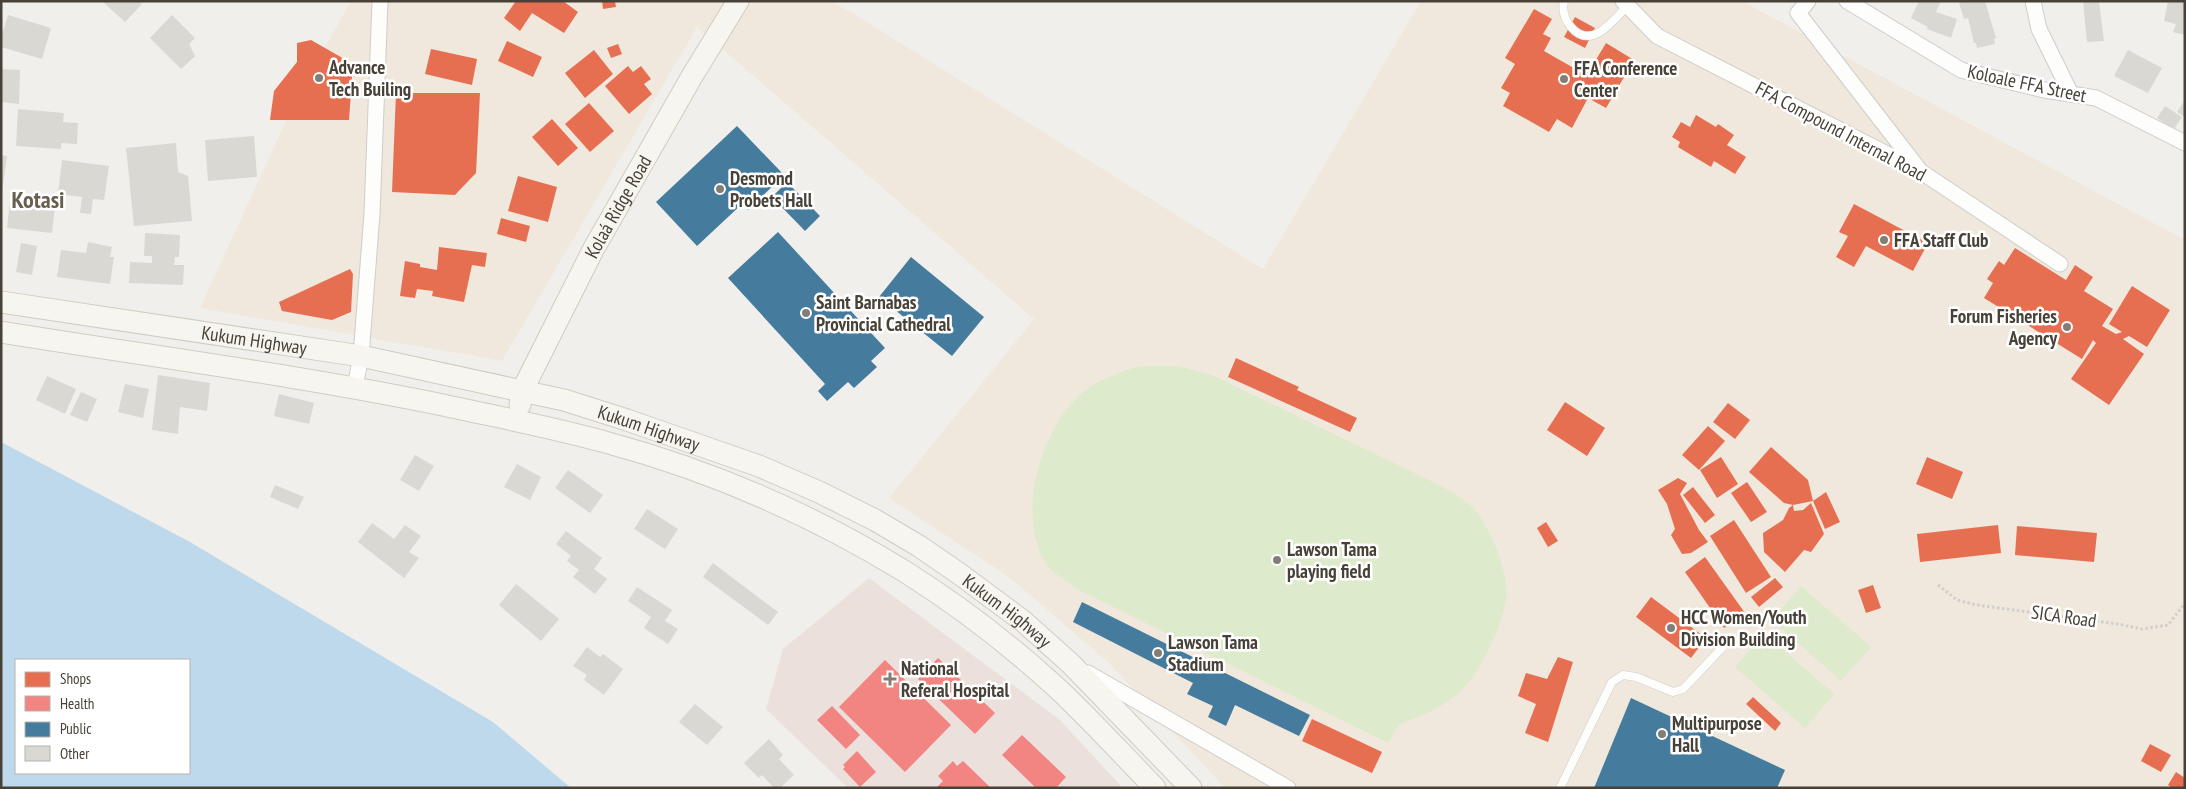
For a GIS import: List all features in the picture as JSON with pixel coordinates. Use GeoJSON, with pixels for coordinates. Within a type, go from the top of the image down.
{"type":"FeatureCollection","features":[{"type":"Feature","properties":{"kind":"main road","name":"Kolaá Ridge Road"},"geometry":{"type":"LineString","coordinates":[[517,421],[522,391],[593,250],[738,1]]}},
{"type":"Feature","properties":{"kind":"main road","name":"Kukum Highway"},"geometry":{"type":"LineString","coordinates":[[1,302],[361,356],[564,400],[707,446],[759,466],[819,492],[875,520],[947,565],[1023,621],[1071,664],[1191,788]]}},
{"type":"Feature","properties":{"kind":"main road","name":"Kukum Highway"},"geometry":{"type":"LineString","coordinates":[[1,332],[355,388],[517,421],[603,441],[688,468],[741,488],[807,518],[902,570],[988,632],[1057,688],[1154,788]]}},
{"type":"Feature","properties":{"kind":"street"},"geometry":{"type":"LineString","coordinates":[[355,388],[361,356],[372,214],[380,1]]}},
{"type":"Feature","properties":{"kind":"street"},"geometry":{"type":"LineString","coordinates":[[1808,1],[1798,14],[1920,171]]}},
{"type":"Feature","properties":{"kind":"street","name":"Koloale FFA Street"},"geometry":{"type":"LineString","coordinates":[[1847,1],[1961,70],[2044,90],[2096,98],[2185,144]]}},
{"type":"Feature","properties":{"kind":"street"},"geometry":{"type":"LineString","coordinates":[[2033,1],[2039,29],[2071,94]]}},
{"type":"Feature","properties":{"kind":"street","name":"FFA Compound Internal Road"},"geometry":{"type":"LineString","coordinates":[[1625,4],[1657,36],[1920,171],[2060,264]]}},
{"type":"Feature","properties":{"kind":"street"},"geometry":{"type":"LineString","coordinates":[[1071,664],[1288,788]]}},
{"type":"Feature","properties":{"kind":"lane"},"geometry":{"type":"LineString","coordinates":[[1564,1],[1563,10],[1568,24],[1578,33],[1587,36],[1600,32],[1625,4]]}},
{"type":"Feature","properties":{"kind":"lane"},"geometry":{"type":"LineString","coordinates":[[1560,788],[1612,682],[1623,675],[1636,677],[1673,692],[1683,689],[1722,648]]}},
{"type":"Feature","properties":{"kind":"path","name":"SICA Road"},"geometry":{"type":"LineString","coordinates":[[1938,585],[1957,600],[2142,629],[2168,626],[2185,603]]}},
{"type":"Feature","properties":{"kind":"shaded area"},"geometry":{"type":"Polygon","coordinates":[[[351,1],[830,1],[851,12],[1263,269],[1421,1],[1742,1],[2185,240],[2185,788],[1225,788],[1108,662],[1009,577],[889,498],[1034,319],[697,27],[502,361],[200,308],[297,97],[351,1]]]}},
{"type":"Feature","properties":{"kind":"shaded area","name":"National Referal Hospital"},"geometry":{"type":"Polygon","coordinates":[[[869,578],[1060,720],[1123,788],[848,788],[766,709],[783,649],[869,578]]]}},
{"type":"Feature","properties":{"kind":"green space"},"geometry":{"type":"Polygon","coordinates":[[[1140,366],[1179,366],[1214,376],[1437,484],[1469,504],[1484,522],[1496,548],[1504,574],[1506,598],[1500,622],[1490,647],[1477,671],[1462,690],[1432,710],[1399,724],[1388,743],[1075,588],[1046,564],[1037,544],[1033,521],[1033,497],[1037,473],[1044,450],[1054,428],[1067,409],[1082,393],[1117,373],[1140,366]]]}},
{"type":"Feature","properties":{"kind":"green space"},"geometry":{"type":"Polygon","coordinates":[[[1801,586],[1871,647],[1841,681],[1772,620],[1801,586]]]}},
{"type":"Feature","properties":{"kind":"green space"},"geometry":{"type":"Polygon","coordinates":[[[1764,633],[1834,694],[1805,728],[1735,667],[1764,633]]]}},
{"type":"Feature","properties":{"kind":"water"},"geometry":{"type":"Polygon","coordinates":[[[1,442],[190,542],[493,722],[571,788],[1,788],[1,442]]]}},
{"type":"Feature","properties":{"kind":"building: Shops"},"geometry":{"type":"Polygon","coordinates":[[[516,1],[563,1],[578,12],[564,33],[532,13],[520,31],[504,18],[516,1]]]}},
{"type":"Feature","properties":{"kind":"building: Shops"},"geometry":{"type":"Polygon","coordinates":[[[602,1],[615,1],[616,7],[603,9],[602,1]]]}},
{"type":"Feature","properties":{"kind":"building: Shops","name":"FFA Conference Center"},"geometry":{"type":"Polygon","coordinates":[[[1534,9],[1552,19],[1543,34],[1551,38],[1544,51],[1579,71],[1585,59],[1594,63],[1606,43],[1634,60],[1606,108],[1588,98],[1572,128],[1557,119],[1549,132],[1503,106],[1510,93],[1501,88],[1515,64],[1505,58],[1534,9]]]}},
{"type":"Feature","properties":{"kind":"building: Shops"},"geometry":{"type":"Polygon","coordinates":[[[1575,17],[1595,28],[1585,48],[1564,37],[1575,17]]]}},
{"type":"Feature","properties":{"kind":"building: Shops","name":"Advance Tech Builing"},"geometry":{"type":"Polygon","coordinates":[[[311,40],[353,64],[349,120],[270,120],[274,91],[297,62],[297,43],[311,40]]]}},
{"type":"Feature","properties":{"kind":"building: Shops"},"geometry":{"type":"Polygon","coordinates":[[[507,41],[542,57],[533,77],[498,61],[507,41]]]}},
{"type":"Feature","properties":{"kind":"building: Shops"},"geometry":{"type":"Polygon","coordinates":[[[618,44],[622,54],[611,58],[607,48],[618,44]]]}},
{"type":"Feature","properties":{"kind":"building: Shops"},"geometry":{"type":"Polygon","coordinates":[[[431,49],[477,59],[472,85],[425,74],[431,49]]]}},
{"type":"Feature","properties":{"kind":"building: Shops"},"geometry":{"type":"Polygon","coordinates":[[[594,50],[613,74],[585,98],[565,73],[594,50]]]}},
{"type":"Feature","properties":{"kind":"building: Shops"},"geometry":{"type":"Polygon","coordinates":[[[628,66],[633,72],[641,66],[651,79],[644,84],[652,94],[629,114],[605,86],[628,66]]]}},
{"type":"Feature","properties":{"kind":"building: Shops"},"geometry":{"type":"Polygon","coordinates":[[[396,93],[480,93],[476,173],[455,195],[392,192],[396,93]]]}},
{"type":"Feature","properties":{"kind":"building: Shops"},"geometry":{"type":"Polygon","coordinates":[[[589,103],[614,131],[590,152],[565,124],[589,103]]]}},
{"type":"Feature","properties":{"kind":"building: Shops"},"geometry":{"type":"Polygon","coordinates":[[[1696,115],[1716,127],[1718,124],[1734,135],[1727,145],[1746,157],[1735,174],[1714,161],[1711,167],[1678,147],[1680,142],[1672,137],[1681,122],[1690,127],[1696,115]]]}},
{"type":"Feature","properties":{"kind":"building: Shops"},"geometry":{"type":"Polygon","coordinates":[[[552,119],[578,148],[558,166],[532,137],[552,119]]]}},
{"type":"Feature","properties":{"kind":"building: Shops"},"geometry":{"type":"Polygon","coordinates":[[[518,176],[557,187],[548,222],[508,211],[518,176]]]}},
{"type":"Feature","properties":{"kind":"building: Shops","name":"FFA Staff Club"},"geometry":{"type":"Polygon","coordinates":[[[1854,204],[1928,243],[1913,271],[1866,246],[1854,267],[1836,257],[1848,236],[1839,232],[1854,204]]]}},
{"type":"Feature","properties":{"kind":"building: Shops"},"geometry":{"type":"Polygon","coordinates":[[[501,218],[530,226],[526,242],[497,234],[501,218]]]}},
{"type":"Feature","properties":{"kind":"building: Shops"},"geometry":{"type":"Polygon","coordinates":[[[439,247],[487,253],[485,267],[472,265],[464,302],[432,296],[433,291],[417,289],[415,298],[400,296],[405,261],[420,264],[420,267],[437,270],[439,247]]]}},
{"type":"Feature","properties":{"kind":"building: Shops","name":"Forum Fisheries Agency"},"geometry":{"type":"Polygon","coordinates":[[[2015,248],[2066,280],[2075,265],[2093,277],[2084,291],[2113,309],[2102,326],[2116,334],[2122,332],[2109,324],[2132,286],[2170,310],[2147,347],[2129,336],[2123,339],[2144,354],[2109,405],[2071,379],[2096,343],[2093,340],[2082,359],[1984,298],[1993,283],[1987,279],[1999,261],[2004,265],[2015,248]]]}},
{"type":"Feature","properties":{"kind":"building: Shops"},"geometry":{"type":"Polygon","coordinates":[[[350,269],[353,274],[351,312],[332,320],[282,311],[279,302],[350,269]]]}},
{"type":"Feature","properties":{"kind":"building: Shops"},"geometry":{"type":"Polygon","coordinates":[[[1236,358],[1299,387],[1297,390],[1357,418],[1350,432],[1228,377],[1236,358]]]}},
{"type":"Feature","properties":{"kind":"building: Shops"},"geometry":{"type":"Polygon","coordinates":[[[1565,402],[1605,428],[1587,456],[1547,430],[1565,402]]]}},
{"type":"Feature","properties":{"kind":"building: Shops"},"geometry":{"type":"Polygon","coordinates":[[[1728,403],[1750,420],[1735,439],[1713,422],[1728,403]]]}},
{"type":"Feature","properties":{"kind":"building: Shops"},"geometry":{"type":"Polygon","coordinates":[[[1708,426],[1725,441],[1699,470],[1682,455],[1708,426]]]}},
{"type":"Feature","properties":{"kind":"building: Shops"},"geometry":{"type":"Polygon","coordinates":[[[1771,447],[1808,480],[1813,501],[1793,505],[1784,503],[1749,472],[1771,447]]]}},
{"type":"Feature","properties":{"kind":"building: Shops"},"geometry":{"type":"Polygon","coordinates":[[[1721,457],[1738,484],[1717,498],[1700,470],[1721,457]]]}},
{"type":"Feature","properties":{"kind":"building: Shops"},"geometry":{"type":"Polygon","coordinates":[[[1927,457],[1963,472],[1952,499],[1916,484],[1927,457]]]}},
{"type":"Feature","properties":{"kind":"building: Shops"},"geometry":{"type":"Polygon","coordinates":[[[1678,478],[1687,483],[1680,494],[1699,530],[1708,542],[1691,553],[1682,554],[1671,535],[1675,529],[1667,504],[1658,490],[1678,478]]]}},
{"type":"Feature","properties":{"kind":"building: Shops"},"geometry":{"type":"Polygon","coordinates":[[[1747,482],[1767,512],[1751,522],[1731,493],[1747,482]]]}},
{"type":"Feature","properties":{"kind":"building: Shops"},"geometry":{"type":"Polygon","coordinates":[[[1693,487],[1715,515],[1705,523],[1683,495],[1693,487]]]}},
{"type":"Feature","properties":{"kind":"building: Shops"},"geometry":{"type":"Polygon","coordinates":[[[1826,492],[1840,522],[1825,529],[1813,501],[1826,492]]]}},
{"type":"Feature","properties":{"kind":"building: Shops"},"geometry":{"type":"Polygon","coordinates":[[[1811,503],[1824,534],[1811,552],[1804,550],[1785,572],[1764,552],[1763,533],[1783,520],[1789,508],[1793,505],[1794,511],[1803,510],[1811,503]]]}},
{"type":"Feature","properties":{"kind":"building: Shops"},"geometry":{"type":"Polygon","coordinates":[[[1734,520],[1771,577],[1746,593],[1710,536],[1734,520]]]}},
{"type":"Feature","properties":{"kind":"building: Shops"},"geometry":{"type":"Polygon","coordinates":[[[1546,522],[1558,541],[1548,547],[1537,528],[1546,522]]]}},
{"type":"Feature","properties":{"kind":"building: Shops"},"geometry":{"type":"Polygon","coordinates":[[[1998,525],[2001,553],[1920,562],[1917,534],[1998,525]]]}},
{"type":"Feature","properties":{"kind":"building: Shops"},"geometry":{"type":"Polygon","coordinates":[[[2017,526],[2097,533],[2094,562],[2015,555],[2017,526]]]}},
{"type":"Feature","properties":{"kind":"building: Shops"},"geometry":{"type":"Polygon","coordinates":[[[1705,557],[1745,613],[1724,628],[1685,572],[1705,557]]]}},
{"type":"Feature","properties":{"kind":"building: Shops"},"geometry":{"type":"Polygon","coordinates":[[[1775,578],[1783,587],[1759,607],[1751,597],[1775,578]]]}},
{"type":"Feature","properties":{"kind":"building: Shops"},"geometry":{"type":"Polygon","coordinates":[[[1873,585],[1881,608],[1866,613],[1858,590],[1873,585]]]}},
{"type":"Feature","properties":{"kind":"building: Shops","name":"HCC Women/Youth Division Building"},"geometry":{"type":"Polygon","coordinates":[[[1651,597],[1706,638],[1691,658],[1636,617],[1651,597]]]}},
{"type":"Feature","properties":{"kind":"building: Shops"},"geometry":{"type":"Polygon","coordinates":[[[1558,657],[1573,662],[1548,742],[1525,733],[1536,704],[1518,696],[1526,673],[1547,679],[1558,657]]]}},
{"type":"Feature","properties":{"kind":"building: Shops"},"geometry":{"type":"Polygon","coordinates":[[[1753,697],[1781,723],[1775,731],[1746,704],[1753,697]]]}},
{"type":"Feature","properties":{"kind":"building: Shops"},"geometry":{"type":"Polygon","coordinates":[[[1312,719],[1382,752],[1372,773],[1302,741],[1312,719]]]}},
{"type":"Feature","properties":{"kind":"building: Shops"},"geometry":{"type":"Polygon","coordinates":[[[2150,744],[2171,755],[2161,772],[2141,761],[2150,744]]]}},
{"type":"Feature","properties":{"kind":"building: Shops"},"geometry":{"type":"Polygon","coordinates":[[[2176,772],[2185,778],[2185,788],[2172,788],[2168,785],[2176,772]]]}},
{"type":"Feature","properties":{"kind":"building: Health"},"geometry":{"type":"Polygon","coordinates":[[[938,658],[995,713],[975,734],[918,679],[938,658]]]}},
{"type":"Feature","properties":{"kind":"building: Health"},"geometry":{"type":"Polygon","coordinates":[[[885,660],[951,725],[905,772],[839,707],[885,660]]]}},
{"type":"Feature","properties":{"kind":"building: Health"},"geometry":{"type":"Polygon","coordinates":[[[832,706],[860,735],[846,749],[817,720],[832,706]]]}},
{"type":"Feature","properties":{"kind":"building: Health"},"geometry":{"type":"Polygon","coordinates":[[[1022,735],[1066,777],[1056,788],[1036,788],[1002,755],[1022,735]]]}},
{"type":"Feature","properties":{"kind":"building: Health"},"geometry":{"type":"Polygon","coordinates":[[[857,751],[876,772],[860,787],[843,769],[845,767],[843,765],[857,751]]]}},
{"type":"Feature","properties":{"kind":"building: Health"},"geometry":{"type":"Polygon","coordinates":[[[953,761],[957,766],[963,761],[991,788],[936,788],[943,781],[938,776],[953,761]]]}},
{"type":"Feature","properties":{"kind":"building: Public","name":"Desmond Probets Hall"},"geometry":{"type":"Polygon","coordinates":[[[737,126],[784,175],[748,210],[742,204],[697,246],[656,202],[737,126]]]}},
{"type":"Feature","properties":{"kind":"building: Public"},"geometry":{"type":"Polygon","coordinates":[[[787,182],[820,216],[805,231],[772,197],[787,182]]]}},
{"type":"Feature","properties":{"kind":"building: Public","name":"Saint Barnabas Provincial Cathedral"},"geometry":{"type":"Polygon","coordinates":[[[778,232],[885,348],[871,361],[877,367],[854,388],[848,382],[827,401],[818,391],[825,384],[728,278],[778,232]]]}},
{"type":"Feature","properties":{"kind":"building: Public"},"geometry":{"type":"Polygon","coordinates":[[[911,257],[984,317],[952,356],[879,297],[911,257]]]}},
{"type":"Feature","properties":{"kind":"building: Public","name":"Lawson Tama Stadium"},"geometry":{"type":"Polygon","coordinates":[[[1082,602],[1310,715],[1299,736],[1235,705],[1226,726],[1208,717],[1213,706],[1187,694],[1193,683],[1073,622],[1082,602]]]}},
{"type":"Feature","properties":{"kind":"building: Public","name":"Multipurpose Hall"},"geometry":{"type":"Polygon","coordinates":[[[1631,698],[1785,770],[1777,788],[1594,788],[1631,698]]]}},
{"type":"Feature","properties":{"kind":"building: Other"},"geometry":{"type":"Polygon","coordinates":[[[105,1],[139,1],[142,4],[125,22],[104,3],[105,1]]]}},
{"type":"Feature","properties":{"kind":"building: Other"},"geometry":{"type":"Polygon","coordinates":[[[1919,1],[1941,1],[1936,12],[1957,19],[1951,38],[1927,29],[1928,27],[1911,18],[1919,1]]]}},
{"type":"Feature","properties":{"kind":"building: Other"},"geometry":{"type":"Polygon","coordinates":[[[1963,1],[1985,1],[1996,38],[1994,39],[1995,44],[1977,48],[1968,18],[1964,19],[1959,3],[1963,1]]]}},
{"type":"Feature","properties":{"kind":"building: Other"},"geometry":{"type":"Polygon","coordinates":[[[2083,1],[2099,1],[2104,41],[2087,42],[2083,1]]]}},
{"type":"Feature","properties":{"kind":"building: Other"},"geometry":{"type":"Polygon","coordinates":[[[2168,1],[2185,1],[2185,35],[2173,32],[2176,24],[2164,21],[2168,1]]]}},
{"type":"Feature","properties":{"kind":"building: Other"},"geometry":{"type":"Polygon","coordinates":[[[8,15],[51,28],[42,59],[1,47],[1,38],[8,15]]]}},
{"type":"Feature","properties":{"kind":"building: Other"},"geometry":{"type":"Polygon","coordinates":[[[172,15],[195,38],[189,44],[195,56],[181,69],[150,38],[172,15]]]}},
{"type":"Feature","properties":{"kind":"building: Other"},"geometry":{"type":"Polygon","coordinates":[[[2128,50],[2162,68],[2148,93],[2114,76],[2128,50]]]}},
{"type":"Feature","properties":{"kind":"building: Other"},"geometry":{"type":"Polygon","coordinates":[[[1,69],[20,70],[19,104],[1,102],[1,69]]]}},
{"type":"Feature","properties":{"kind":"building: Other"},"geometry":{"type":"Polygon","coordinates":[[[2185,100],[2185,117],[2177,112],[2185,100]]]}},
{"type":"Feature","properties":{"kind":"building: Other"},"geometry":{"type":"Polygon","coordinates":[[[2165,106],[2182,117],[2174,129],[2157,118],[2165,106]]]}},
{"type":"Feature","properties":{"kind":"building: Other"},"geometry":{"type":"Polygon","coordinates":[[[18,109],[64,113],[63,122],[78,123],[77,144],[61,143],[61,149],[16,146],[18,109]]]}},
{"type":"Feature","properties":{"kind":"building: Other"},"geometry":{"type":"Polygon","coordinates":[[[254,136],[257,177],[208,181],[205,140],[254,136]]]}},
{"type":"Feature","properties":{"kind":"building: Other"},"geometry":{"type":"Polygon","coordinates":[[[176,143],[178,172],[188,176],[192,221],[134,226],[126,148],[176,143]]]}},
{"type":"Feature","properties":{"kind":"building: Other"},"geometry":{"type":"Polygon","coordinates":[[[1,155],[7,156],[2,190],[1,190],[1,155]]]}},
{"type":"Feature","properties":{"kind":"building: Other"},"geometry":{"type":"Polygon","coordinates":[[[62,160],[109,166],[104,200],[93,199],[91,214],[80,213],[82,197],[58,194],[62,160]]]}},
{"type":"Feature","properties":{"kind":"building: Other"},"geometry":{"type":"Polygon","coordinates":[[[10,201],[55,206],[52,233],[7,228],[10,201]]]}},
{"type":"Feature","properties":{"kind":"building: Other"},"geometry":{"type":"Polygon","coordinates":[[[145,233],[180,235],[179,257],[175,257],[174,265],[184,265],[183,285],[129,283],[130,262],[152,263],[152,256],[144,256],[145,233]]]}},
{"type":"Feature","properties":{"kind":"building: Other"},"geometry":{"type":"Polygon","coordinates":[[[88,242],[112,247],[110,257],[114,257],[110,284],[57,277],[61,250],[86,253],[88,242]]]}},
{"type":"Feature","properties":{"kind":"building: Other"},"geometry":{"type":"Polygon","coordinates":[[[21,243],[37,246],[32,275],[16,272],[21,243]]]}},
{"type":"Feature","properties":{"kind":"building: Other"},"geometry":{"type":"Polygon","coordinates":[[[158,375],[210,383],[207,411],[180,407],[178,434],[152,430],[158,375]]]}},
{"type":"Feature","properties":{"kind":"building: Other"},"geometry":{"type":"Polygon","coordinates":[[[47,376],[76,389],[65,414],[36,400],[47,376]]]}},
{"type":"Feature","properties":{"kind":"building: Other"},"geometry":{"type":"Polygon","coordinates":[[[125,384],[149,389],[143,418],[118,412],[125,384]]]}},
{"type":"Feature","properties":{"kind":"building: Other"},"geometry":{"type":"Polygon","coordinates":[[[81,392],[97,399],[87,422],[70,415],[81,392]]]}},
{"type":"Feature","properties":{"kind":"building: Other"},"geometry":{"type":"Polygon","coordinates":[[[279,394],[314,403],[309,424],[274,416],[279,394]]]}},
{"type":"Feature","properties":{"kind":"building: Other"},"geometry":{"type":"Polygon","coordinates":[[[415,455],[434,466],[419,491],[400,480],[415,455]]]}},
{"type":"Feature","properties":{"kind":"building: Other"},"geometry":{"type":"Polygon","coordinates":[[[517,464],[541,477],[530,500],[504,487],[517,464]]]}},
{"type":"Feature","properties":{"kind":"building: Other"},"geometry":{"type":"Polygon","coordinates":[[[568,470],[603,495],[590,513],[555,488],[568,470]]]}},
{"type":"Feature","properties":{"kind":"building: Other"},"geometry":{"type":"Polygon","coordinates":[[[275,485],[304,497],[298,509],[270,497],[275,485]]]}},
{"type":"Feature","properties":{"kind":"building: Other"},"geometry":{"type":"Polygon","coordinates":[[[647,509],[678,529],[665,549],[634,529],[647,509]]]}},
{"type":"Feature","properties":{"kind":"building: Other"},"geometry":{"type":"Polygon","coordinates":[[[372,523],[394,539],[405,525],[421,536],[409,552],[419,558],[404,578],[358,542],[372,523]]]}},
{"type":"Feature","properties":{"kind":"building: Other"},"geometry":{"type":"Polygon","coordinates":[[[566,531],[602,558],[594,569],[607,579],[595,594],[573,577],[579,570],[567,561],[571,556],[556,544],[566,531]]]}},
{"type":"Feature","properties":{"kind":"building: Other"},"geometry":{"type":"Polygon","coordinates":[[[713,563],[778,612],[768,625],[703,577],[713,563]]]}},
{"type":"Feature","properties":{"kind":"building: Other"},"geometry":{"type":"Polygon","coordinates":[[[516,584],[559,619],[541,641],[499,605],[516,584]]]}},
{"type":"Feature","properties":{"kind":"building: Other"},"geometry":{"type":"Polygon","coordinates":[[[637,587],[672,610],[665,621],[678,629],[668,644],[644,628],[651,617],[628,601],[637,587]]]}},
{"type":"Feature","properties":{"kind":"building: Other"},"geometry":{"type":"Polygon","coordinates":[[[587,647],[600,657],[603,654],[623,669],[604,695],[584,680],[587,675],[573,666],[587,647]]]}},
{"type":"Feature","properties":{"kind":"building: Other"},"geometry":{"type":"Polygon","coordinates":[[[695,704],[723,727],[707,745],[679,722],[695,704]]]}},
{"type":"Feature","properties":{"kind":"building: Other"},"geometry":{"type":"Polygon","coordinates":[[[769,739],[783,755],[779,759],[794,775],[780,788],[774,788],[762,775],[759,778],[744,763],[769,739]]]}},
{"type":"Feature","properties":{"kind":"place","name":"Advance Tech Builing"},"geometry":{"type":"Point","coordinates":[319,78]}},
{"type":"Feature","properties":{"kind":"place","name":"FFA Conference Center"},"geometry":{"type":"Point","coordinates":[1564,79]}},
{"type":"Feature","properties":{"kind":"place","name":"Desmond Probets Hall"},"geometry":{"type":"Point","coordinates":[720,189]}},
{"type":"Feature","properties":{"kind":"place","name":"FFA Staff Club"},"geometry":{"type":"Point","coordinates":[1884,240]}},
{"type":"Feature","properties":{"kind":"place","name":"Saint Barnabas Provincial Cathedral"},"geometry":{"type":"Point","coordinates":[806,313]}},
{"type":"Feature","properties":{"kind":"place","name":"Forum Fisheries Agency"},"geometry":{"type":"Point","coordinates":[2067,327]}},
{"type":"Feature","properties":{"kind":"place","name":"Lawson Tama playing field"},"geometry":{"type":"Point","coordinates":[1277,560]}},
{"type":"Feature","properties":{"kind":"place","name":"HCC Women/Youth Division Building"},"geometry":{"type":"Point","coordinates":[1671,628]}},
{"type":"Feature","properties":{"kind":"place","name":"Lawson Tama Stadium"},"geometry":{"type":"Point","coordinates":[1158,653]}},
{"type":"Feature","properties":{"kind":"place","name":"National Referal Hospital"},"geometry":{"type":"Point","coordinates":[890,679]}},
{"type":"Feature","properties":{"kind":"place","name":"Multipurpose Hall"},"geometry":{"type":"Point","coordinates":[1662,734]}},
{"type":"Feature","properties":{"kind":"district","name":"Kotasi"},"geometry":{"type":"Point","coordinates":[38,199]}}]}
